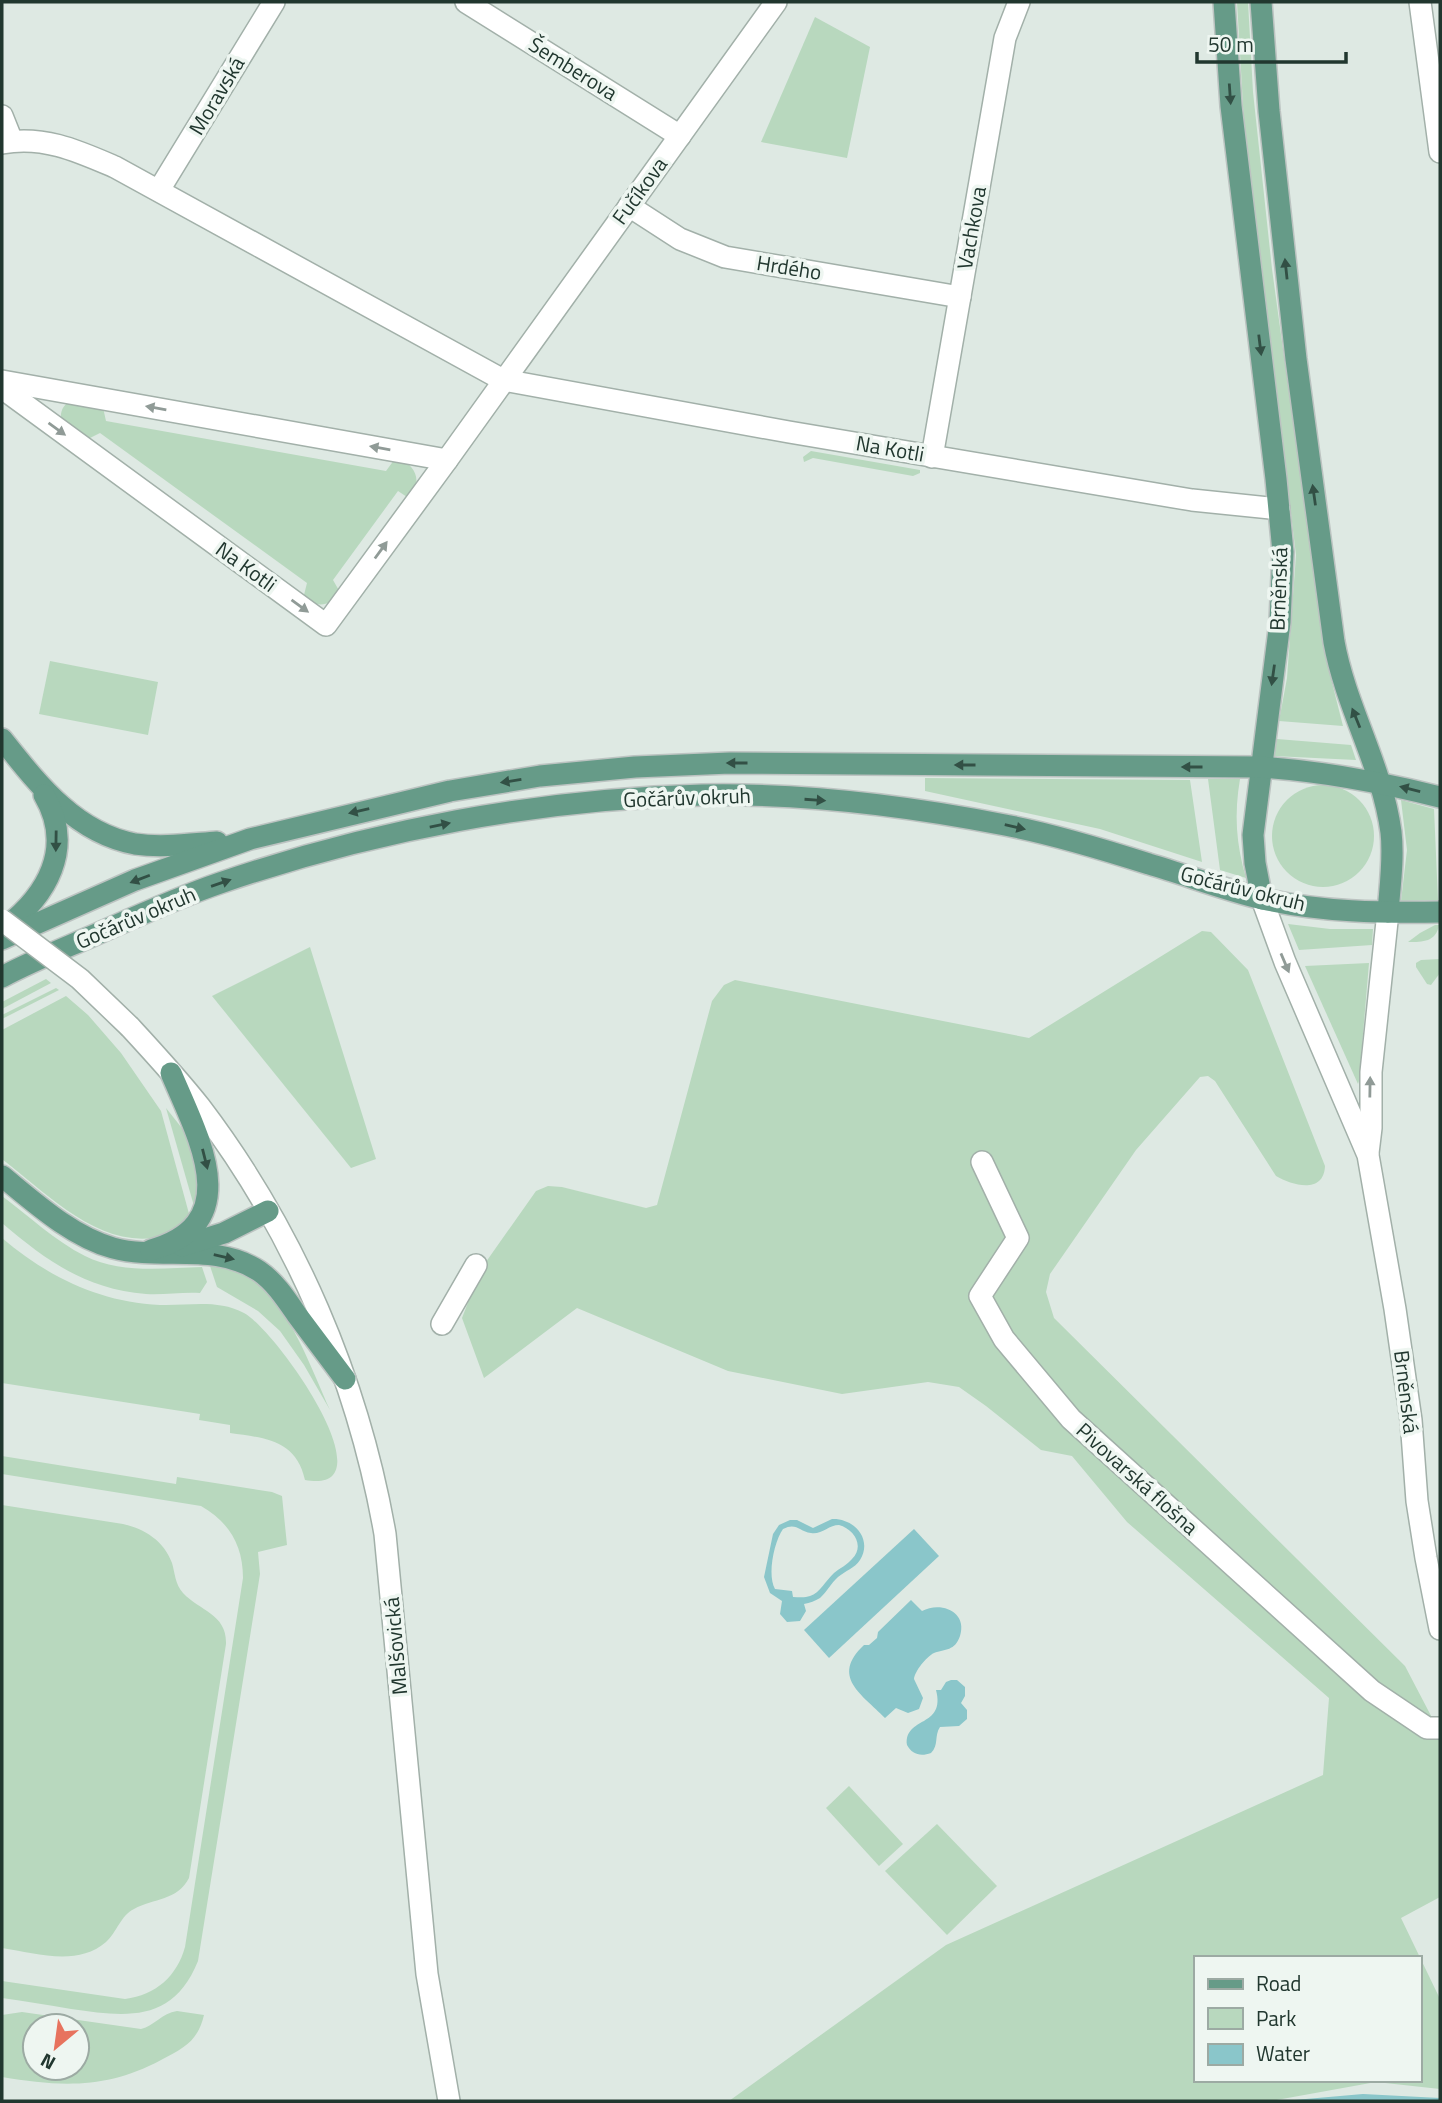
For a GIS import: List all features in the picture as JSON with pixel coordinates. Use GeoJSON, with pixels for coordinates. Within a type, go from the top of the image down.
{"type":"FeatureCollection","features":[{"type":"Feature","properties":{"kind":"main road","name":"Brněnská"},"geometry":{"type":"LineString","coordinates":[[1224,2],[1231,106],[1279,509],[1283,582],[1260,767],[1253,848],[1262,899]]}},
{"type":"Feature","properties":{"kind":"main road","name":"Brněnská"},"geometry":{"type":"LineString","coordinates":[[1261,2],[1269,111],[1294,345],[1334,642],[1344,685],[1380,782],[1392,845],[1388,912]]}},
{"type":"Feature","properties":{"kind":"main road"},"geometry":{"type":"LineString","coordinates":[[2,738],[33,778],[53,813],[56,826],[53,868],[36,898],[2,930]]}},
{"type":"Feature","properties":{"kind":"main road","name":"Gočárův okruh"},"geometry":{"type":"LineString","coordinates":[[2,939],[135,880],[250,839],[450,791],[540,776],[635,766],[744,763],[1260,767],[1336,774],[1440,797]]}},
{"type":"Feature","properties":{"kind":"main road"},"geometry":{"type":"LineString","coordinates":[[33,778],[69,813],[122,841],[169,845],[250,839]]}},
{"type":"Feature","properties":{"kind":"main road","name":"Gočárův okruh"},"geometry":{"type":"LineString","coordinates":[[7,976],[157,907],[268,867],[370,839],[474,818],[650,797],[765,796],[961,817],[1056,837],[1262,899],[1325,909],[1440,912]]}},
{"type":"Feature","properties":{"kind":"main road"},"geometry":{"type":"LineString","coordinates":[[132,1251],[159,1248],[188,1232],[199,1221],[208,1200],[205,1159],[172,1073]]}},
{"type":"Feature","properties":{"kind":"main road"},"geometry":{"type":"LineString","coordinates":[[5,1179],[85,1237],[114,1248],[216,1254],[259,1271],[281,1293],[345,1379]]}},
{"type":"Feature","properties":{"kind":"main road"},"geometry":{"type":"LineString","coordinates":[[132,1251],[167,1249],[200,1241],[242,1225],[268,1211]]}},
{"type":"Feature","properties":{"kind":"street","name":"Moravská"},"geometry":{"type":"LineString","coordinates":[[159,190],[274,2]]}},
{"type":"Feature","properties":{"kind":"street","name":"Šemberova"},"geometry":{"type":"LineString","coordinates":[[466,2],[680,136]]}},
{"type":"Feature","properties":{"kind":"street","name":"Fučíkova"},"geometry":{"type":"LineString","coordinates":[[503,380],[776,2]]}},
{"type":"Feature","properties":{"kind":"street","name":"Vachkova"},"geometry":{"type":"LineString","coordinates":[[932,457],[1005,38],[1018,2]]}},
{"type":"Feature","properties":{"kind":"street"},"geometry":{"type":"LineString","coordinates":[[1420,2],[1440,152]]}},
{"type":"Feature","properties":{"kind":"street"},"geometry":{"type":"LineString","coordinates":[[2,116],[7,142]]}},
{"type":"Feature","properties":{"kind":"street","name":"Na Kotli"},"geometry":{"type":"LineString","coordinates":[[7,142],[34,140],[72,149],[115,167],[503,380],[932,457],[1192,500],[1279,509]]}},
{"type":"Feature","properties":{"kind":"street","name":"Hrdého"},"geometry":{"type":"LineString","coordinates":[[629,206],[680,239],[725,257],[960,297]]}},
{"type":"Feature","properties":{"kind":"street","name":"Na Kotli"},"geometry":{"type":"LineString","coordinates":[[2,388],[326,625],[503,380]]}},
{"type":"Feature","properties":{"kind":"street"},"geometry":{"type":"LineString","coordinates":[[2,381],[447,460]]}},
{"type":"Feature","properties":{"kind":"street","name":"Brněnská"},"geometry":{"type":"LineString","coordinates":[[1262,899],[1285,962],[1368,1155],[1395,1309],[1411,1420],[1417,1501],[1440,1629]]}},
{"type":"Feature","properties":{"kind":"street","name":"Brněnská"},"geometry":{"type":"LineString","coordinates":[[1368,1155],[1371,1072],[1388,912]]}},
{"type":"Feature","properties":{"kind":"street","name":"Malšovická"},"geometry":{"type":"LineString","coordinates":[[2,920],[80,979],[130,1027],[172,1073],[220,1135],[300,1268],[345,1379],[371,1465],[386,1534],[410,1819],[427,1973],[449,2101]]}},
{"type":"Feature","properties":{"kind":"street","name":"Pivovarská flošna"},"geometry":{"type":"LineString","coordinates":[[982,1162],[1018,1238],[980,1296],[1004,1339],[1071,1419],[1372,1691],[1427,1728],[1440,1728]]}},
{"type":"Feature","properties":{"kind":"street"},"geometry":{"type":"LineString","coordinates":[[442,1324],[476,1265]]}},
{"type":"Feature","properties":{"kind":"green space"},"geometry":{"type":"Polygon","coordinates":[[[1237,2],[1248,2],[1253,92],[1272,269],[1325,655],[1343,726],[1279,721],[1287,678],[1296,555],[1244,122],[1237,2]]]}},
{"type":"Feature","properties":{"kind":"green space"},"geometry":{"type":"Polygon","coordinates":[[[815,17],[870,47],[847,158],[761,142],[815,17]]]}},
{"type":"Feature","properties":{"kind":"green space"},"geometry":{"type":"Polygon","coordinates":[[[72,400],[102,403],[106,421],[386,471],[397,456],[413,470],[416,486],[410,499],[398,491],[333,580],[341,594],[327,603],[313,603],[303,599],[307,583],[100,433],[84,441],[62,424],[62,410],[72,400]]]}},
{"type":"Feature","properties":{"kind":"green space"},"geometry":{"type":"Polygon","coordinates":[[[811,451],[920,470],[920,473],[913,476],[813,458],[804,462],[803,457],[811,451]]]}},
{"type":"Feature","properties":{"kind":"green space"},"geometry":{"type":"Polygon","coordinates":[[[50,661],[158,682],[148,735],[39,714],[50,661]]]}},
{"type":"Feature","properties":{"kind":"green space"},"geometry":{"type":"Polygon","coordinates":[[[1277,739],[1351,745],[1356,760],[1274,756],[1277,739]]]}},
{"type":"Feature","properties":{"kind":"green space"},"geometry":{"type":"Polygon","coordinates":[[[925,778],[1190,780],[1202,862],[1100,829],[925,791],[925,778]]]}},
{"type":"Feature","properties":{"kind":"green space"},"geometry":{"type":"Polygon","coordinates":[[[1208,779],[1240,779],[1237,829],[1246,878],[1220,870],[1208,779]]]}},
{"type":"Feature","properties":{"kind":"green space"},"geometry":{"type":"Polygon","coordinates":[[[1323,785],[1343,789],[1359,800],[1370,816],[1374,836],[1370,856],[1359,872],[1343,883],[1323,887],[1303,883],[1287,872],[1276,856],[1272,836],[1276,816],[1287,800],[1303,789],[1323,785]]]}},
{"type":"Feature","properties":{"kind":"green space"},"geometry":{"type":"Polygon","coordinates":[[[1401,800],[1434,809],[1438,900],[1401,901],[1407,850],[1401,800]]]}},
{"type":"Feature","properties":{"kind":"green space"},"geometry":{"type":"Polygon","coordinates":[[[1288,924],[1330,929],[1373,929],[1372,945],[1299,950],[1288,924]]]}},
{"type":"Feature","properties":{"kind":"green space"},"geometry":{"type":"Polygon","coordinates":[[[1439,925],[1432,938],[1408,942],[1420,933],[1439,925]]]}},
{"type":"Feature","properties":{"kind":"green space"},"geometry":{"type":"Polygon","coordinates":[[[1202,931],[1211,932],[1248,970],[1325,1166],[1323,1175],[1314,1184],[1306,1185],[1291,1183],[1276,1176],[1215,1081],[1208,1076],[1200,1077],[1136,1150],[1050,1274],[1046,1292],[1054,1318],[1405,1666],[1440,1733],[1440,1897],[1401,1918],[1419,1956],[1194,1956],[1194,2082],[1376,2082],[1271,2101],[729,2101],[946,1945],[1323,1775],[1329,1698],[1127,1522],[1072,1456],[1041,1450],[959,1387],[928,1382],[842,1394],[728,1371],[577,1308],[484,1378],[462,1318],[481,1269],[536,1191],[548,1186],[646,1208],[657,1205],[712,1001],[724,985],[735,980],[1029,1038],[1202,931]]]}},
{"type":"Feature","properties":{"kind":"green space"},"geometry":{"type":"Polygon","coordinates":[[[310,947],[376,1159],[351,1168],[212,996],[310,947]]]}},
{"type":"Feature","properties":{"kind":"green space"},"geometry":{"type":"Polygon","coordinates":[[[1440,959],[1440,973],[1431,985],[1427,984],[1416,963],[1421,960],[1440,959]]]}},
{"type":"Feature","properties":{"kind":"green space"},"geometry":{"type":"Polygon","coordinates":[[[1369,963],[1359,1081],[1358,1084],[1305,966],[1369,963]]]}},
{"type":"Feature","properties":{"kind":"green space"},"geometry":{"type":"Polygon","coordinates":[[[46,979],[51,983],[2,1009],[2,1002],[46,979]]]}},
{"type":"Feature","properties":{"kind":"green space"},"geometry":{"type":"Polygon","coordinates":[[[56,988],[59,990],[2,1019],[2,1015],[56,988]]]}},
{"type":"Feature","properties":{"kind":"green space"},"geometry":{"type":"Polygon","coordinates":[[[66,996],[88,1015],[121,1053],[161,1111],[191,1221],[170,1234],[143,1239],[99,1229],[58,1203],[2,1159],[2,1030],[66,996]]]}},
{"type":"Feature","properties":{"kind":"green space"},"geometry":{"type":"Polygon","coordinates":[[[166,1108],[185,1132],[201,1167],[196,1213],[166,1108]]]}},
{"type":"Feature","properties":{"kind":"green space"},"geometry":{"type":"Polygon","coordinates":[[[2,1196],[53,1236],[99,1262],[128,1268],[202,1267],[207,1282],[200,1293],[146,1294],[124,1291],[85,1279],[51,1261],[2,1223],[2,1196]]]}},
{"type":"Feature","properties":{"kind":"green space"},"geometry":{"type":"Polygon","coordinates":[[[2,1238],[56,1276],[95,1293],[138,1303],[224,1306],[244,1313],[260,1326],[280,1349],[320,1409],[333,1439],[337,1463],[329,1478],[305,1480],[301,1466],[286,1448],[266,1439],[230,1433],[230,1425],[199,1420],[200,1414],[2,1383],[2,1238]]]}},
{"type":"Feature","properties":{"kind":"green space"},"geometry":{"type":"Polygon","coordinates":[[[210,1266],[233,1270],[254,1281],[271,1298],[300,1342],[330,1410],[280,1331],[258,1311],[217,1287],[210,1266]]]}},
{"type":"Feature","properties":{"kind":"green space"},"geometry":{"type":"Polygon","coordinates":[[[2,1456],[176,1484],[177,1477],[272,1492],[282,1496],[287,1545],[258,1552],[260,1574],[198,1961],[188,1981],[175,1996],[162,2006],[146,2011],[111,2014],[2,1998],[2,1981],[125,1999],[155,1988],[177,1967],[185,1947],[243,1578],[240,1555],[227,1527],[201,1506],[2,1474],[2,1456]]]}},
{"type":"Feature","properties":{"kind":"green space"},"geometry":{"type":"Polygon","coordinates":[[[2,1505],[123,1524],[146,1533],[164,1548],[172,1563],[180,1590],[217,1619],[225,1634],[226,1644],[189,1878],[172,1895],[130,1912],[106,1942],[95,1950],[82,1954],[42,1955],[2,1948],[2,1505]]]}},
{"type":"Feature","properties":{"kind":"green space"},"geometry":{"type":"Polygon","coordinates":[[[849,1786],[903,1844],[879,1866],[826,1808],[849,1786]]]}},
{"type":"Feature","properties":{"kind":"green space"},"geometry":{"type":"Polygon","coordinates":[[[937,1824],[997,1886],[947,1935],[885,1871],[937,1824]]]}},
{"type":"Feature","properties":{"kind":"green space"},"geometry":{"type":"Polygon","coordinates":[[[1421,1960],[1440,1999],[1440,2089],[1376,2082],[1421,2082],[1421,1960]]]}},
{"type":"Feature","properties":{"kind":"green space"},"geometry":{"type":"Polygon","coordinates":[[[177,2011],[204,2015],[198,2031],[189,2043],[141,2069],[103,2081],[83,2083],[64,2084],[37,2082],[91,2082],[91,2022],[141,2029],[177,2011]]]}},
{"type":"Feature","properties":{"kind":"green space"},"geometry":{"type":"Polygon","coordinates":[[[21,2012],[21,2080],[2,2077],[2,2015],[21,2012]]]}},
{"type":"Feature","properties":{"kind":"water"},"geometry":{"type":"Polygon","coordinates":[[[832,1519],[847,1522],[859,1531],[863,1538],[863,1552],[858,1563],[838,1577],[820,1598],[804,1604],[806,1611],[800,1621],[787,1622],[780,1614],[782,1601],[770,1593],[764,1577],[773,1534],[779,1525],[790,1520],[797,1520],[813,1528],[832,1519]],[[835,1525],[815,1533],[794,1527],[783,1529],[773,1559],[772,1576],[775,1589],[792,1591],[793,1597],[808,1597],[817,1592],[856,1554],[856,1539],[844,1527],[835,1525]]]}},
{"type":"Feature","properties":{"kind":"water"},"geometry":{"type":"Polygon","coordinates":[[[914,1529],[939,1556],[829,1658],[804,1630],[914,1529]]]}},
{"type":"Feature","properties":{"kind":"water"},"geometry":{"type":"Polygon","coordinates":[[[911,1600],[922,1611],[937,1607],[951,1610],[960,1620],[960,1636],[952,1647],[934,1653],[916,1672],[914,1679],[923,1698],[919,1709],[908,1713],[896,1708],[885,1718],[853,1685],[850,1667],[854,1656],[864,1645],[869,1645],[877,1638],[878,1632],[911,1600]]]}},
{"type":"Feature","properties":{"kind":"water"},"geometry":{"type":"Polygon","coordinates":[[[957,1680],[965,1687],[965,1696],[961,1703],[967,1710],[967,1719],[959,1726],[940,1727],[931,1753],[914,1753],[907,1745],[908,1736],[935,1711],[938,1702],[936,1690],[941,1690],[946,1682],[957,1680]]]}},
{"type":"Feature","properties":{"kind":"water"},"geometry":{"type":"Polygon","coordinates":[[[1363,2094],[1440,2098],[1440,2101],[1283,2101],[1363,2094]]]}}]}
